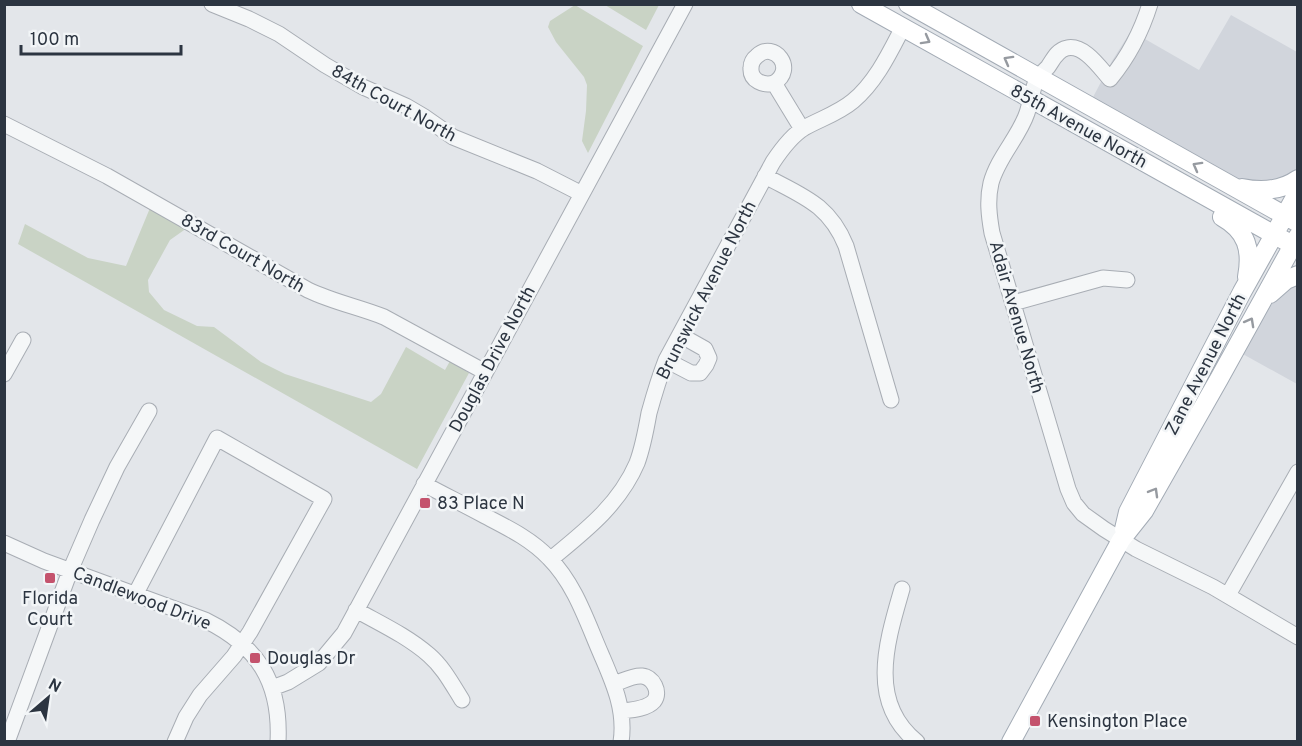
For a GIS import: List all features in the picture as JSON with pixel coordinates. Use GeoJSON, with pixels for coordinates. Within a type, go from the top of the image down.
{"type":"FeatureCollection","features":[{"type":"Feature","properties":{"kind":"main road","name":"85th Avenue North"},"geometry":{"type":"LineString","coordinates":[[861,4],[1273,235],[1296,243]]}},
{"type":"Feature","properties":{"kind":"main road","name":"85th Avenue North"},"geometry":{"type":"LineString","coordinates":[[908,4],[1291,219]]}},
{"type":"Feature","properties":{"kind":"main road"},"geometry":{"type":"LineString","coordinates":[[1124,151],[1142,171],[1230,221],[1239,229],[1247,244],[1249,261],[1248,275],[1242,292]]}},
{"type":"Feature","properties":{"kind":"main road"},"geometry":{"type":"LineString","coordinates":[[1230,185],[1254,190],[1277,189],[1298,179]]}},
{"type":"Feature","properties":{"kind":"main road","name":"Zane Avenue North"},"geometry":{"type":"LineString","coordinates":[[1121,540],[1128,512],[1273,235],[1291,219],[1298,192]]}},
{"type":"Feature","properties":{"kind":"main road","name":"Zane Avenue North"},"geometry":{"type":"LineString","coordinates":[[1011,741],[1121,540],[1144,511],[1296,243]]}},
{"type":"Feature","properties":{"kind":"main road"},"geometry":{"type":"LineString","coordinates":[[1262,301],[1286,280],[1298,275]]}},
{"type":"Feature","properties":{"kind":"street","name":"84th Court North"},"geometry":{"type":"LineString","coordinates":[[212,4],[279,34],[355,83],[423,116],[453,137],[537,171],[582,194]]}},
{"type":"Feature","properties":{"kind":"street","name":"Douglas Drive North"},"geometry":{"type":"LineString","coordinates":[[272,688],[288,682],[320,663],[344,633],[685,4]]}},
{"type":"Feature","properties":{"kind":"street"},"geometry":{"type":"LineString","coordinates":[[1038,77],[1059,51],[1073,48],[1090,57],[1110,79],[1132,49],[1143,28],[1147,5]]}},
{"type":"Feature","properties":{"kind":"street","name":"Brunswick Avenue North"},"geometry":{"type":"LineString","coordinates":[[550,559],[595,522],[626,484],[637,462],[657,384],[666,360],[780,150],[802,129],[853,101],[866,88],[903,27]]}},
{"type":"Feature","properties":{"kind":"street","name":"Adair Avenue North"},"geometry":{"type":"LineString","coordinates":[[1038,77],[1027,114],[992,181],[989,216],[1012,303],[1074,503],[1083,514],[1136,549],[1228,596],[1298,636]]}},
{"type":"Feature","properties":{"kind":"street"},"geometry":{"type":"LineString","coordinates":[[774,83],[802,129]]}},
{"type":"Feature","properties":{"kind":"street","name":"83rd Court North"},"geometry":{"type":"LineString","coordinates":[[4,124],[107,176],[308,290],[327,299],[384,317],[485,372]]}},
{"type":"Feature","properties":{"kind":"street"},"geometry":{"type":"LineString","coordinates":[[765,176],[819,207],[840,231],[891,400]]}},
{"type":"Feature","properties":{"kind":"street"},"geometry":{"type":"LineString","coordinates":[[1012,303],[1103,278],[1126,280]]}},
{"type":"Feature","properties":{"kind":"street"},"geometry":{"type":"LineString","coordinates":[[666,360],[691,373],[700,373],[710,358],[705,349],[680,335]]}},
{"type":"Feature","properties":{"kind":"street"},"geometry":{"type":"LineString","coordinates":[[4,374],[23,340]]}},
{"type":"Feature","properties":{"kind":"street"},"geometry":{"type":"LineString","coordinates":[[8,741],[70,571],[117,467],[148,411]]}},
{"type":"Feature","properties":{"kind":"street"},"geometry":{"type":"LineString","coordinates":[[135,595],[217,438],[324,499],[250,632],[234,656],[200,695],[175,741]]}},
{"type":"Feature","properties":{"kind":"street"},"geometry":{"type":"LineString","coordinates":[[1228,596],[1298,472]]}},
{"type":"Feature","properties":{"kind":"street"},"geometry":{"type":"LineString","coordinates":[[424,484],[533,543],[566,579],[614,684],[622,711],[621,741]]}},
{"type":"Feature","properties":{"kind":"street","name":"Candlewood Drive"},"geometry":{"type":"LineString","coordinates":[[4,543],[70,571],[224,629],[242,643],[265,673],[277,704],[278,741]]}},
{"type":"Feature","properties":{"kind":"street"},"geometry":{"type":"LineString","coordinates":[[902,589],[890,632],[884,675],[886,692],[898,722],[909,735],[918,741]]}},
{"type":"Feature","properties":{"kind":"street"},"geometry":{"type":"LineString","coordinates":[[356,610],[409,640],[430,656],[448,677],[462,700]]}},
{"type":"Feature","properties":{"kind":"street"},"geometry":{"type":"LineString","coordinates":[[614,684],[642,676],[649,678],[655,685],[657,692],[654,701],[646,706],[622,711]]}},
{"type":"Feature","properties":{"kind":"shaded area"},"geometry":{"type":"Polygon","coordinates":[[[1231,15],[1297,52],[1297,172],[1269,185],[1243,184],[1091,101],[1131,31],[1199,70],[1231,15]]]}},
{"type":"Feature","properties":{"kind":"shaded area"},"geometry":{"type":"Polygon","coordinates":[[[1297,279],[1297,384],[1241,353],[1269,301],[1297,279]]]}},
{"type":"Feature","properties":{"kind":"green space"},"geometry":{"type":"Polygon","coordinates":[[[575,5],[643,46],[588,153],[582,141],[587,85],[584,77],[556,42],[548,27],[550,21],[575,5]]]}},
{"type":"Feature","properties":{"kind":"green space"},"geometry":{"type":"Polygon","coordinates":[[[605,5],[659,5],[646,30],[605,5]]]}},
{"type":"Feature","properties":{"kind":"green space"},"geometry":{"type":"Polygon","coordinates":[[[150,208],[187,228],[170,240],[148,280],[149,292],[164,310],[197,326],[214,327],[261,362],[285,374],[371,402],[381,394],[406,347],[445,370],[450,361],[469,373],[417,469],[18,244],[25,224],[88,258],[126,266],[150,208]]]}},
{"type":"Feature","properties":{"kind":"place","name":"83 Place N"},"geometry":{"type":"Point","coordinates":[425,503]}},
{"type":"Feature","properties":{"kind":"place","name":"Florida Court"},"geometry":{"type":"Point","coordinates":[50,578]}},
{"type":"Feature","properties":{"kind":"place","name":"Douglas Dr"},"geometry":{"type":"Point","coordinates":[255,658]}},
{"type":"Feature","properties":{"kind":"place","name":"Kensington Place"},"geometry":{"type":"Point","coordinates":[1035,721]}}]}
